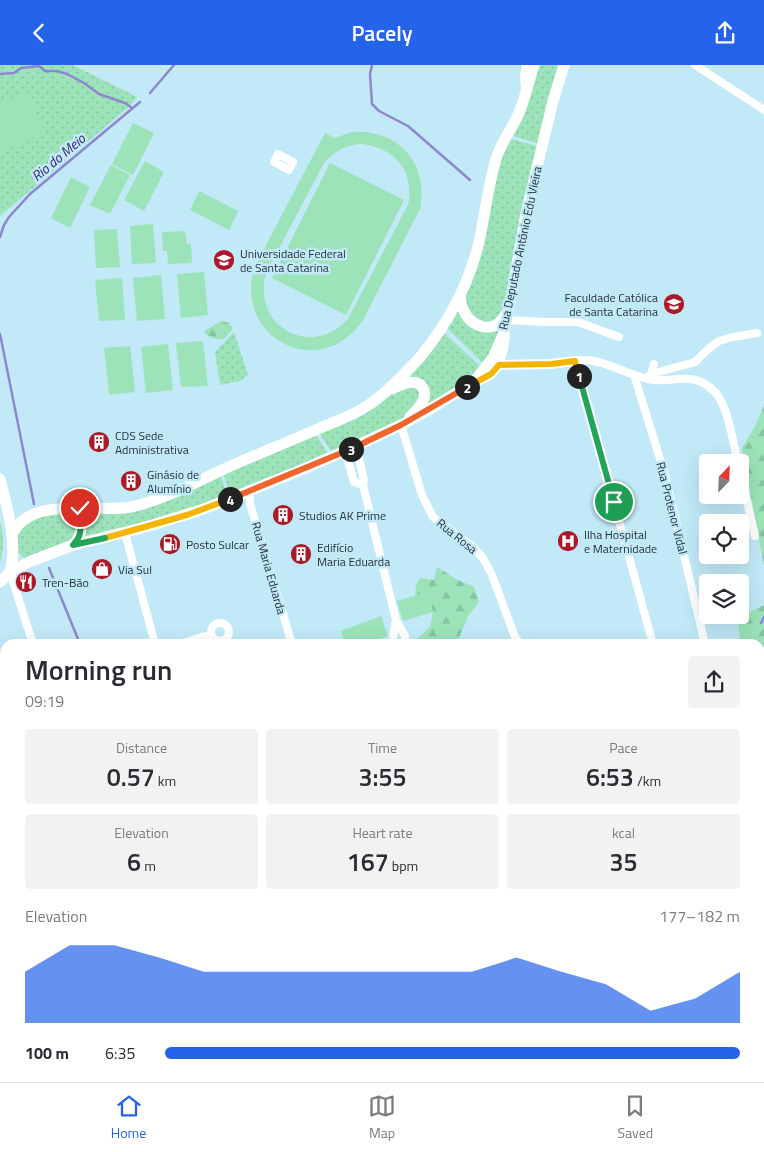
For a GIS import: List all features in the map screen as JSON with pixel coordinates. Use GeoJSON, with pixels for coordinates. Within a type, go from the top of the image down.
{"type":"FeatureCollection","features":[{"type":"Feature","properties":{"kind":"main road"},"geometry":{"type":"LineString","coordinates":[[12,535],[18,525],[28,517],[44,511],[68,508],[122,508],[142,504],[165,496],[347,417],[366,407],[384,393],[430,344],[466,285],[476,255],[496,157],[519,113],[534,65]]}},
{"type":"Feature","properties":{"kind":"main road","name":"Rua Deputado Antônio Edu Vieira"},"geometry":{"type":"LineString","coordinates":[[73,545],[125,533],[187,515],[249,491],[351,449],[427,411],[474,382],[492,358],[503,335],[526,213],[553,101],[564,65]]}},
{"type":"Feature","properties":{"kind":"main road"},"geometry":{"type":"LineString","coordinates":[[460,295],[463,310],[468,318],[483,328],[491,327],[501,322],[508,315]]}},
{"type":"Feature","properties":{"kind":"main road"},"geometry":{"type":"LineString","coordinates":[[384,393],[414,381],[422,386],[425,393],[424,401],[403,423]]}},
{"type":"Feature","properties":{"kind":"main road"},"geometry":{"type":"LineString","coordinates":[[0,479],[14,551],[10,572]]}},
{"type":"Feature","properties":{"kind":"main road"},"geometry":{"type":"LineString","coordinates":[[4,495],[18,513],[23,517],[28,517]]}},
{"type":"Feature","properties":{"kind":"main road"},"geometry":{"type":"LineString","coordinates":[[0,582],[10,572],[29,562],[77,542],[81,533],[80,523],[76,514],[68,508]]}},
{"type":"Feature","properties":{"kind":"main road"},"geometry":{"type":"LineString","coordinates":[[14,551],[18,556],[29,562]]}},
{"type":"Feature","properties":{"kind":"street"},"geometry":{"type":"LineString","coordinates":[[525,94],[524,76],[526,65]]}},
{"type":"Feature","properties":{"kind":"street"},"geometry":{"type":"LineString","coordinates":[[695,65],[764,110]]}},
{"type":"Feature","properties":{"kind":"street"},"geometry":{"type":"LineString","coordinates":[[467,387],[491,374],[499,365],[504,349],[508,315],[544,322],[578,322],[619,337]]}},
{"type":"Feature","properties":{"kind":"street"},"geometry":{"type":"LineString","coordinates":[[499,365],[551,364],[594,360],[634,375],[649,376],[695,362],[707,349],[719,341],[757,333]]}},
{"type":"Feature","properties":{"kind":"street"},"geometry":{"type":"LineString","coordinates":[[575,361],[652,639]]}},
{"type":"Feature","properties":{"kind":"street"},"geometry":{"type":"LineString","coordinates":[[649,376],[654,364]]}},
{"type":"Feature","properties":{"kind":"street","name":"Rua Protenor Vidal"},"geometry":{"type":"LineString","coordinates":[[634,375],[665,475],[704,639]]}},
{"type":"Feature","properties":{"kind":"street"},"geometry":{"type":"LineString","coordinates":[[649,376],[652,380],[694,379],[704,382],[716,392],[724,409],[736,454]]}},
{"type":"Feature","properties":{"kind":"street","name":"Rua Rosa"},"geometry":{"type":"LineString","coordinates":[[403,423],[422,495],[427,506],[434,517],[473,547],[484,558],[517,639]]}},
{"type":"Feature","properties":{"kind":"street"},"geometry":{"type":"LineString","coordinates":[[351,449],[354,482],[363,485]]}},
{"type":"Feature","properties":{"kind":"street"},"geometry":{"type":"LineString","coordinates":[[351,449],[364,480],[363,485],[396,620],[405,639]]}},
{"type":"Feature","properties":{"kind":"street","name":"Rua Maria Eduarda"},"geometry":{"type":"LineString","coordinates":[[249,491],[250,504],[290,639]]}},
{"type":"Feature","properties":{"kind":"street"},"geometry":{"type":"LineString","coordinates":[[748,504],[755,536]]}},
{"type":"Feature","properties":{"kind":"street"},"geometry":{"type":"LineString","coordinates":[[125,533],[154,639]]}},
{"type":"Feature","properties":{"kind":"street"},"geometry":{"type":"LineString","coordinates":[[10,572],[31,639]]}},
{"type":"Feature","properties":{"kind":"street"},"geometry":{"type":"LineString","coordinates":[[393,639],[396,620]]}},
{"type":"Feature","properties":{"kind":"street"},"geometry":{"type":"LineString","coordinates":[[196,639],[211,634]]}},
{"type":"Feature","properties":{"kind":"street"},"geometry":{"type":"LineString","coordinates":[[0,939],[0,954]]}},
{"type":"Feature","properties":{"kind":"green space"},"geometry":{"type":"Polygon","coordinates":[[[0,65],[73,65],[137,97],[130,106],[0,216],[0,65]]]}},
{"type":"Feature","properties":{"kind":"green space"},"geometry":{"type":"Polygon","coordinates":[[[535,65],[562,65],[540,144],[510,135],[535,65]]]}},
{"type":"Feature","properties":{"kind":"green space"},"geometry":{"type":"Polygon","coordinates":[[[27,92],[45,132],[0,153],[0,105],[27,92]]]}},
{"type":"Feature","properties":{"kind":"green space"},"geometry":{"type":"Polygon","coordinates":[[[133,123],[154,133],[133,175],[112,164],[133,123]]]}},
{"type":"Feature","properties":{"kind":"green space"},"geometry":{"type":"Polygon","coordinates":[[[352,132],[369,133],[384,136],[397,143],[415,164],[420,178],[422,193],[420,209],[363,320],[345,339],[325,348],[305,350],[285,344],[269,332],[257,315],[251,293],[254,268],[325,133],[335,138],[352,132]],[[361,144],[345,147],[332,155],[324,163],[266,273],[264,292],[267,308],[276,322],[288,331],[302,336],[317,337],[333,331],[348,319],[408,205],[408,182],[400,163],[384,150],[361,144]]]}},
{"type":"Feature","properties":{"kind":"green space"},"geometry":{"type":"Polygon","coordinates":[[[508,138],[540,147],[506,310],[490,325],[469,315],[465,298],[497,164],[508,138]]]}},
{"type":"Feature","properties":{"kind":"green space"},"geometry":{"type":"Polygon","coordinates":[[[145,161],[164,172],[144,211],[124,200],[145,161]]]}},
{"type":"Feature","properties":{"kind":"green space"},"geometry":{"type":"Polygon","coordinates":[[[330,163],[404,200],[346,315],[272,278],[330,163]]]}},
{"type":"Feature","properties":{"kind":"green space"},"geometry":{"type":"Polygon","coordinates":[[[111,165],[130,175],[110,214],[90,205],[111,165]]]}},
{"type":"Feature","properties":{"kind":"green space"},"geometry":{"type":"Polygon","coordinates":[[[71,177],[90,187],[70,228],[51,218],[71,177]]]}},
{"type":"Feature","properties":{"kind":"green space"},"geometry":{"type":"Polygon","coordinates":[[[199,191],[238,211],[229,230],[190,210],[199,191]]]}},
{"type":"Feature","properties":{"kind":"green space"},"geometry":{"type":"Polygon","coordinates":[[[153,224],[156,263],[132,264],[130,226],[153,224]]]}},
{"type":"Feature","properties":{"kind":"green space"},"geometry":{"type":"Polygon","coordinates":[[[117,229],[120,267],[96,268],[94,230],[117,229]]]}},
{"type":"Feature","properties":{"kind":"green space"},"geometry":{"type":"Polygon","coordinates":[[[185,231],[187,244],[191,244],[192,263],[168,264],[167,251],[163,251],[162,232],[185,231]]]}},
{"type":"Feature","properties":{"kind":"green space"},"geometry":{"type":"Polygon","coordinates":[[[204,272],[208,315],[181,318],[177,274],[204,272]]]}},
{"type":"Feature","properties":{"kind":"green space"},"geometry":{"type":"Polygon","coordinates":[[[161,275],[165,319],[137,321],[133,278],[161,275]]]}},
{"type":"Feature","properties":{"kind":"green space"},"geometry":{"type":"Polygon","coordinates":[[[122,278],[125,320],[99,321],[95,280],[122,278]]]}},
{"type":"Feature","properties":{"kind":"green space"},"geometry":{"type":"Polygon","coordinates":[[[459,302],[475,327],[505,322],[485,365],[445,326],[459,302]]]}},
{"type":"Feature","properties":{"kind":"green space"},"geometry":{"type":"Polygon","coordinates":[[[221,321],[229,323],[233,329],[224,339],[208,336],[204,331],[221,321]]]}},
{"type":"Feature","properties":{"kind":"green space"},"geometry":{"type":"Polygon","coordinates":[[[442,331],[482,368],[474,377],[424,408],[428,390],[399,383],[442,331]]]}},
{"type":"Feature","properties":{"kind":"green space"},"geometry":{"type":"Polygon","coordinates":[[[234,332],[248,375],[240,381],[220,385],[215,352],[234,332]]]}},
{"type":"Feature","properties":{"kind":"green space"},"geometry":{"type":"Polygon","coordinates":[[[203,341],[208,386],[181,387],[176,343],[203,341]]]}},
{"type":"Feature","properties":{"kind":"green space"},"geometry":{"type":"Polygon","coordinates":[[[168,344],[173,390],[146,393],[141,347],[168,344]]]}},
{"type":"Feature","properties":{"kind":"green space"},"geometry":{"type":"Polygon","coordinates":[[[130,346],[135,392],[109,395],[104,348],[130,346]]]}},
{"type":"Feature","properties":{"kind":"green space"},"geometry":{"type":"Polygon","coordinates":[[[412,384],[419,387],[421,399],[402,420],[333,454],[318,431],[412,384]]]}},
{"type":"Feature","properties":{"kind":"green space"},"geometry":{"type":"Polygon","coordinates":[[[764,406],[764,566],[749,486],[749,454],[743,454],[742,448],[764,406]]]}},
{"type":"Feature","properties":{"kind":"green space"},"geometry":{"type":"Polygon","coordinates":[[[315,433],[329,456],[231,496],[223,473],[315,433]]]}},
{"type":"Feature","properties":{"kind":"green space"},"geometry":{"type":"Polygon","coordinates":[[[220,474],[228,497],[199,508],[80,540],[75,510],[119,511],[220,474]]]}},
{"type":"Feature","properties":{"kind":"green space"},"geometry":{"type":"Polygon","coordinates":[[[67,510],[77,518],[77,538],[26,559],[17,552],[15,531],[31,518],[67,510]]]}},
{"type":"Feature","properties":{"kind":"green space"},"geometry":{"type":"Polygon","coordinates":[[[0,521],[3,542],[0,563],[0,521]]]}},
{"type":"Feature","properties":{"kind":"green space"},"geometry":{"type":"Polygon","coordinates":[[[437,567],[474,587],[479,602],[468,616],[457,639],[417,639],[430,627],[433,612],[427,592],[415,596],[416,585],[420,578],[434,580],[437,567]]]}},
{"type":"Feature","properties":{"kind":"green space"},"geometry":{"type":"Polygon","coordinates":[[[427,592],[433,612],[403,621],[397,601],[427,592]]]}},
{"type":"Feature","properties":{"kind":"green space"},"geometry":{"type":"Polygon","coordinates":[[[764,605],[764,639],[740,639],[738,624],[749,624],[749,612],[764,605]]]}},
{"type":"Feature","properties":{"kind":"green space"},"geometry":{"type":"Polygon","coordinates":[[[381,616],[388,636],[380,639],[343,639],[341,631],[381,616]]]}},
{"type":"Feature","properties":{"kind":"waterway","name":"Rio do Meio"},"geometry":{"type":"LineString","coordinates":[[150,93],[174,65]]}},
{"type":"Feature","properties":{"kind":"waterway"},"geometry":{"type":"LineString","coordinates":[[372,65],[370,74],[372,104],[379,111],[408,126],[470,180]]}},
{"type":"Feature","properties":{"kind":"waterway"},"geometry":{"type":"LineString","coordinates":[[0,74],[14,73],[21,68],[39,66],[45,71],[57,71],[67,74],[99,94],[125,103],[132,108]]}},
{"type":"Feature","properties":{"kind":"waterway","name":"Rio do Meio"},"geometry":{"type":"LineString","coordinates":[[0,237],[9,217],[30,194],[140,102]]}},
{"type":"Feature","properties":{"kind":"waterway","name":"Rio do Meio"},"geometry":{"type":"LineString","coordinates":[[0,334],[34,504]]}},
{"type":"Feature","properties":{"kind":"waterway","name":"Rio do Meio"},"geometry":{"type":"LineString","coordinates":[[49,568],[78,639]]}},
{"type":"Feature","properties":{"kind":"waterway"},"geometry":{"type":"LineString","coordinates":[[761,623],[764,617]]}},
{"type":"Feature","properties":{"kind":"place","name":"Universidade Federal de Santa Catarina"},"geometry":{"type":"Point","coordinates":[224,260]}},
{"type":"Feature","properties":{"kind":"place","name":"Faculdade Católica de Santa Catarina"},"geometry":{"type":"Point","coordinates":[674,304]}},
{"type":"Feature","properties":{"kind":"place","name":"CDS Sede Administrativa"},"geometry":{"type":"Point","coordinates":[99,442]}},
{"type":"Feature","properties":{"kind":"place","name":"Ginásio de Alumínio"},"geometry":{"type":"Point","coordinates":[131,481]}},
{"type":"Feature","properties":{"kind":"place","name":"Studios AK Prime"},"geometry":{"type":"Point","coordinates":[283,515]}},
{"type":"Feature","properties":{"kind":"place","name":"Ilha Hospital e Maternidade"},"geometry":{"type":"Point","coordinates":[568,541]}},
{"type":"Feature","properties":{"kind":"place","name":"Posto Sulcar"},"geometry":{"type":"Point","coordinates":[170,544]}},
{"type":"Feature","properties":{"kind":"place","name":"Edifício Maria Eduarda"},"geometry":{"type":"Point","coordinates":[301,554]}},
{"type":"Feature","properties":{"kind":"place","name":"Via Sul"},"geometry":{"type":"Point","coordinates":[102,569]}},
{"type":"Feature","properties":{"kind":"place","name":"Tren-Bão"},"geometry":{"type":"Point","coordinates":[26,582]}},
{"type":"Feature","properties":{"kind":"route"},"geometry":{"type":"LineString","coordinates":[[80,508],[68,508],[76,514],[81,528],[77,542],[73,545],[125,533],[187,515],[299,471],[427,411],[491,374],[499,365],[551,364],[575,361],[614,502]]}}]}
